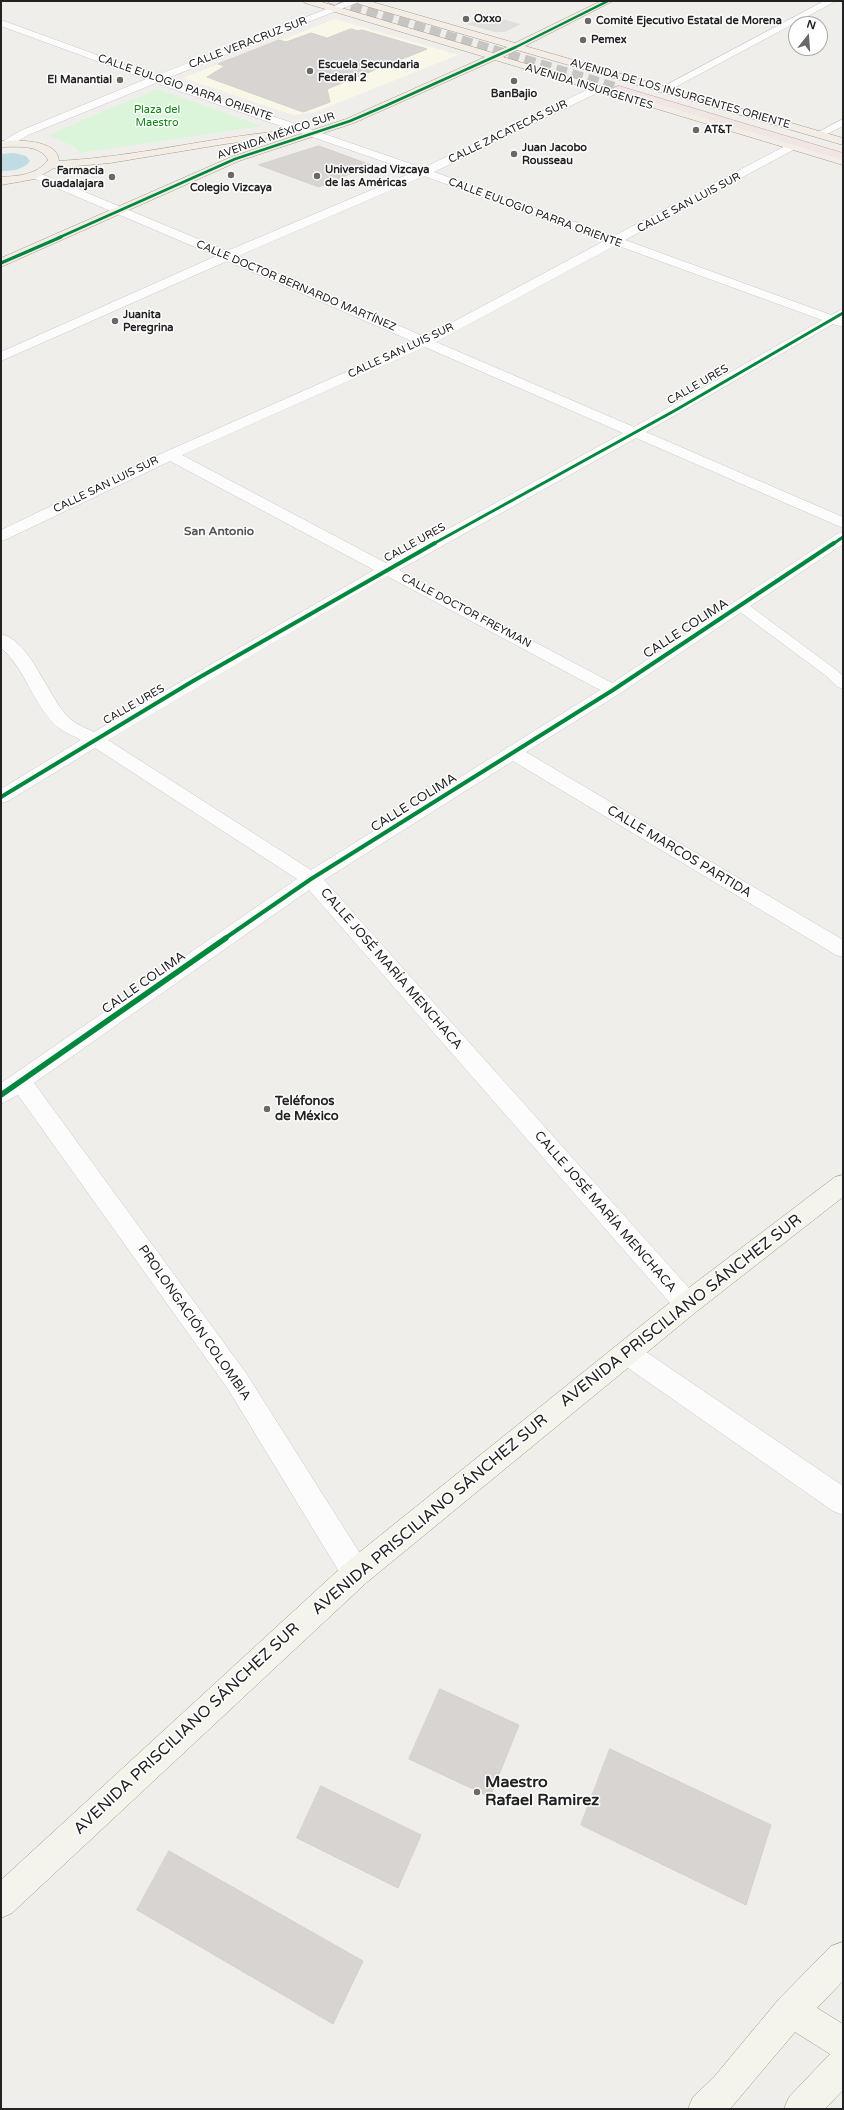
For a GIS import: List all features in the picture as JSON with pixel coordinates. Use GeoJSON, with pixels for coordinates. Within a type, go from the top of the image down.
{"type":"FeatureCollection","features":[{"type":"Feature","properties":{"kind":"highway","name":"AVENIDA INSURGENTES"},"geometry":{"type":"LineString","coordinates":[[843,150],[624,88],[843,157]]}},
{"type":"Feature","properties":{"kind":"main road","name":"AVENIDA INSURGENTES"},"geometry":{"type":"LineString","coordinates":[[308,1],[334,4],[492,58],[843,162]]}},
{"type":"Feature","properties":{"kind":"main road","name":"AVENIDA DE LOS INSURGENTES ORIENTE"},"geometry":{"type":"LineString","coordinates":[[360,1],[843,142]]}},
{"type":"Feature","properties":{"kind":"main road","name":"AVENIDA MÉXICO SUR"},"geometry":{"type":"LineString","coordinates":[[1,263],[120,212],[230,162],[385,106],[516,47],[608,1]]}},
{"type":"Feature","properties":{"kind":"main road"},"geometry":{"type":"LineString","coordinates":[[584,85],[579,80],[587,75],[599,74],[614,76]]}},
{"type":"Feature","properties":{"kind":"main road"},"geometry":{"type":"LineString","coordinates":[[52,165],[101,162],[186,147],[270,135],[313,133]]}},
{"type":"Feature","properties":{"kind":"main road"},"geometry":{"type":"LineString","coordinates":[[1,182],[42,173],[52,165],[54,160],[52,154],[45,149],[33,145],[4,144]]}},
{"type":"Feature","properties":{"kind":"main road"},"geometry":{"type":"LineString","coordinates":[[186,147],[228,148],[235,152],[230,162]]}},
{"type":"Feature","properties":{"kind":"main road","name":"AVENIDA PRISCILIANO SÁNCHEZ SUR"},"geometry":{"type":"LineString","coordinates":[[1,1902],[356,1573],[686,1304],[843,1184]]}},
{"type":"Feature","properties":{"kind":"main road"},"geometry":{"type":"LineString","coordinates":[[705,2109],[726,2089],[791,2010],[843,1958]]}},
{"type":"Feature","properties":{"kind":"main road"},"geometry":{"type":"LineString","coordinates":[[791,2010],[843,2043]]}},
{"type":"Feature","properties":{"kind":"main road"},"geometry":{"type":"LineString","coordinates":[[801,2109],[843,2064]]}},
{"type":"Feature","properties":{"kind":"street","name":"CALLE VERACRUZ SUR"},"geometry":{"type":"LineString","coordinates":[[4,144],[24,133],[334,4],[356,1]]}},
{"type":"Feature","properties":{"kind":"street"},"geometry":{"type":"LineString","coordinates":[[662,90],[832,1]]}},
{"type":"Feature","properties":{"kind":"street","name":"CALLE EULOGIO PARRA ORIENTE"},"geometry":{"type":"LineString","coordinates":[[1,23],[155,79],[424,172],[615,242],[839,319]]}},
{"type":"Feature","properties":{"kind":"street","name":"CALLE ZACATECAS SUR"},"geometry":{"type":"LineString","coordinates":[[1,357],[227,256],[424,172],[597,89]]}},
{"type":"Feature","properties":{"kind":"street"},"geometry":{"type":"LineString","coordinates":[[819,135],[843,122]]}},
{"type":"Feature","properties":{"kind":"street","name":"CALLE SAN LUIS SUR"},"geometry":{"type":"LineString","coordinates":[[1,536],[170,455],[425,342],[791,147]]}},
{"type":"Feature","properties":{"kind":"street","name":"CALLE DOCTOR BERNARDO MARTÍNEZ"},"geometry":{"type":"LineString","coordinates":[[35,175],[227,256],[843,523]]}},
{"type":"Feature","properties":{"kind":"street","name":"CALLE URES"},"geometry":{"type":"LineString","coordinates":[[1,797],[94,739],[388,569],[839,319]]}},
{"type":"Feature","properties":{"kind":"street","name":"CALLE DOCTOR FREYMAN"},"geometry":{"type":"LineString","coordinates":[[170,455],[388,569],[614,690]]}},
{"type":"Feature","properties":{"kind":"street","name":"CALLE COLIMA"},"geometry":{"type":"LineString","coordinates":[[11,1088],[311,880],[614,690],[843,537]]}},
{"type":"Feature","properties":{"kind":"street","name":"CALLE JOSÉ MARÍA MENCHACA"},"geometry":{"type":"LineString","coordinates":[[1,640],[14,649],[29,669],[44,697],[65,724],[94,739],[311,880],[686,1304]]}},
{"type":"Feature","properties":{"kind":"street","name":"CALLE MARCOS PARTIDA"},"geometry":{"type":"LineString","coordinates":[[514,753],[843,950]]}},
{"type":"Feature","properties":{"kind":"street","name":"PROLONGACIÓN COLOMBIA"},"geometry":{"type":"LineString","coordinates":[[11,1088],[237,1380],[356,1573]]}},
{"type":"Feature","properties":{"kind":"street"},"geometry":{"type":"LineString","coordinates":[[627,1353],[843,1502]]}},
{"type":"Feature","properties":{"kind":"lane"},"geometry":{"type":"LineString","coordinates":[[741,606],[830,672],[843,684]]}},
{"type":"Feature","properties":{"kind":"shaded area"},"geometry":{"type":"Polygon","coordinates":[[[491,16],[521,24],[505,32],[494,32],[467,24],[491,16]]]}},
{"type":"Feature","properties":{"kind":"shaded area","name":"Escuela Secundaria Federal 2"},"geometry":{"type":"Polygon","coordinates":[[[335,19],[458,55],[315,112],[293,115],[183,78],[335,19]]]}},
{"type":"Feature","properties":{"kind":"green space","name":"Plaza del Maestro"},"geometry":{"type":"Polygon","coordinates":[[[157,89],[262,126],[80,153],[75,147],[48,135],[157,89]]]}},
{"type":"Feature","properties":{"kind":"water"},"geometry":{"type":"Polygon","coordinates":[[[14,153],[26,156],[30,161],[21,168],[1,171],[1,154],[14,153]]]}},
{"type":"Feature","properties":{"kind":"building","name":"Escuela Secundaria Federal 2"},"geometry":{"type":"Polygon","coordinates":[[[351,29],[358,31],[362,30],[427,49],[327,89],[330,102],[303,112],[207,77],[225,66],[218,64],[279,40],[286,42],[311,33],[327,38],[351,29]]]}},
{"type":"Feature","properties":{"kind":"building","name":"Universidad Vizcaya de las Américas"},"geometry":{"type":"Polygon","coordinates":[[[319,146],[371,165],[319,187],[259,165],[319,146]]]}},
{"type":"Feature","properties":{"kind":"building"},"geometry":{"type":"Polygon","coordinates":[[[440,1689],[519,1725],[490,1797],[409,1759],[440,1689]]]}},
{"type":"Feature","properties":{"kind":"building"},"geometry":{"type":"Polygon","coordinates":[[[610,1749],[771,1825],[746,1905],[581,1825],[610,1749]]]}},
{"type":"Feature","properties":{"kind":"building"},"geometry":{"type":"Polygon","coordinates":[[[321,1786],[421,1835],[398,1888],[297,1838],[321,1786]]]}},
{"type":"Feature","properties":{"kind":"building"},"geometry":{"type":"Polygon","coordinates":[[[169,1851],[363,1961],[333,2024],[137,1910],[169,1851]]]}},
{"type":"Feature","properties":{"kind":"tunnel"},"geometry":{"type":"LineString","coordinates":[[335,2],[619,89]]}},
{"type":"Feature","properties":{"kind":"cycle path"},"geometry":{"type":"LineString","coordinates":[[1,263],[235,159],[350,121],[385,106],[516,47],[608,1]]}},
{"type":"Feature","properties":{"kind":"cycle path"},"geometry":{"type":"LineString","coordinates":[[1,797],[145,710],[291,625],[445,537],[731,379],[843,313]]}},
{"type":"Feature","properties":{"kind":"cycle path"},"geometry":{"type":"LineString","coordinates":[[1,1095],[311,879],[613,690],[843,537]]}},
{"type":"Feature","properties":{"kind":"place","name":"Oxxo"},"geometry":{"type":"Point","coordinates":[466,19]}},
{"type":"Feature","properties":{"kind":"place","name":"Comité Ejecutivo Estatal de Morena"},"geometry":{"type":"Point","coordinates":[588,21]}},
{"type":"Feature","properties":{"kind":"place","name":"Pemex"},"geometry":{"type":"Point","coordinates":[583,40]}},
{"type":"Feature","properties":{"kind":"place","name":"Escuela Secundaria Federal 2"},"geometry":{"type":"Point","coordinates":[310,71]}},
{"type":"Feature","properties":{"kind":"place","name":"El Manantial"},"geometry":{"type":"Point","coordinates":[120,80]}},
{"type":"Feature","properties":{"kind":"place","name":"BanBajio"},"geometry":{"type":"Point","coordinates":[514,81]}},
{"type":"Feature","properties":{"kind":"place","name":"AT&T"},"geometry":{"type":"Point","coordinates":[696,130]}},
{"type":"Feature","properties":{"kind":"place","name":"Juan Jacobo Rousseau"},"geometry":{"type":"Point","coordinates":[514,154]}},
{"type":"Feature","properties":{"kind":"place","name":"Colegio Vizcaya"},"geometry":{"type":"Point","coordinates":[231,175]}},
{"type":"Feature","properties":{"kind":"place","name":"Universidad Vizcaya de las Américas"},"geometry":{"type":"Point","coordinates":[317,176]}},
{"type":"Feature","properties":{"kind":"place","name":"Farmacia Guadalajara"},"geometry":{"type":"Point","coordinates":[112,177]}},
{"type":"Feature","properties":{"kind":"place","name":"Juanita Peregrina"},"geometry":{"type":"Point","coordinates":[115,321]}},
{"type":"Feature","properties":{"kind":"place","name":"Teléfonos de México"},"geometry":{"type":"Point","coordinates":[267,1109]}},
{"type":"Feature","properties":{"kind":"place","name":"Maestro Rafael Ramirez"},"geometry":{"type":"Point","coordinates":[477,1792]}},
{"type":"Feature","properties":{"kind":"district","name":"San Antonio"},"geometry":{"type":"Point","coordinates":[219,532]}}]}
